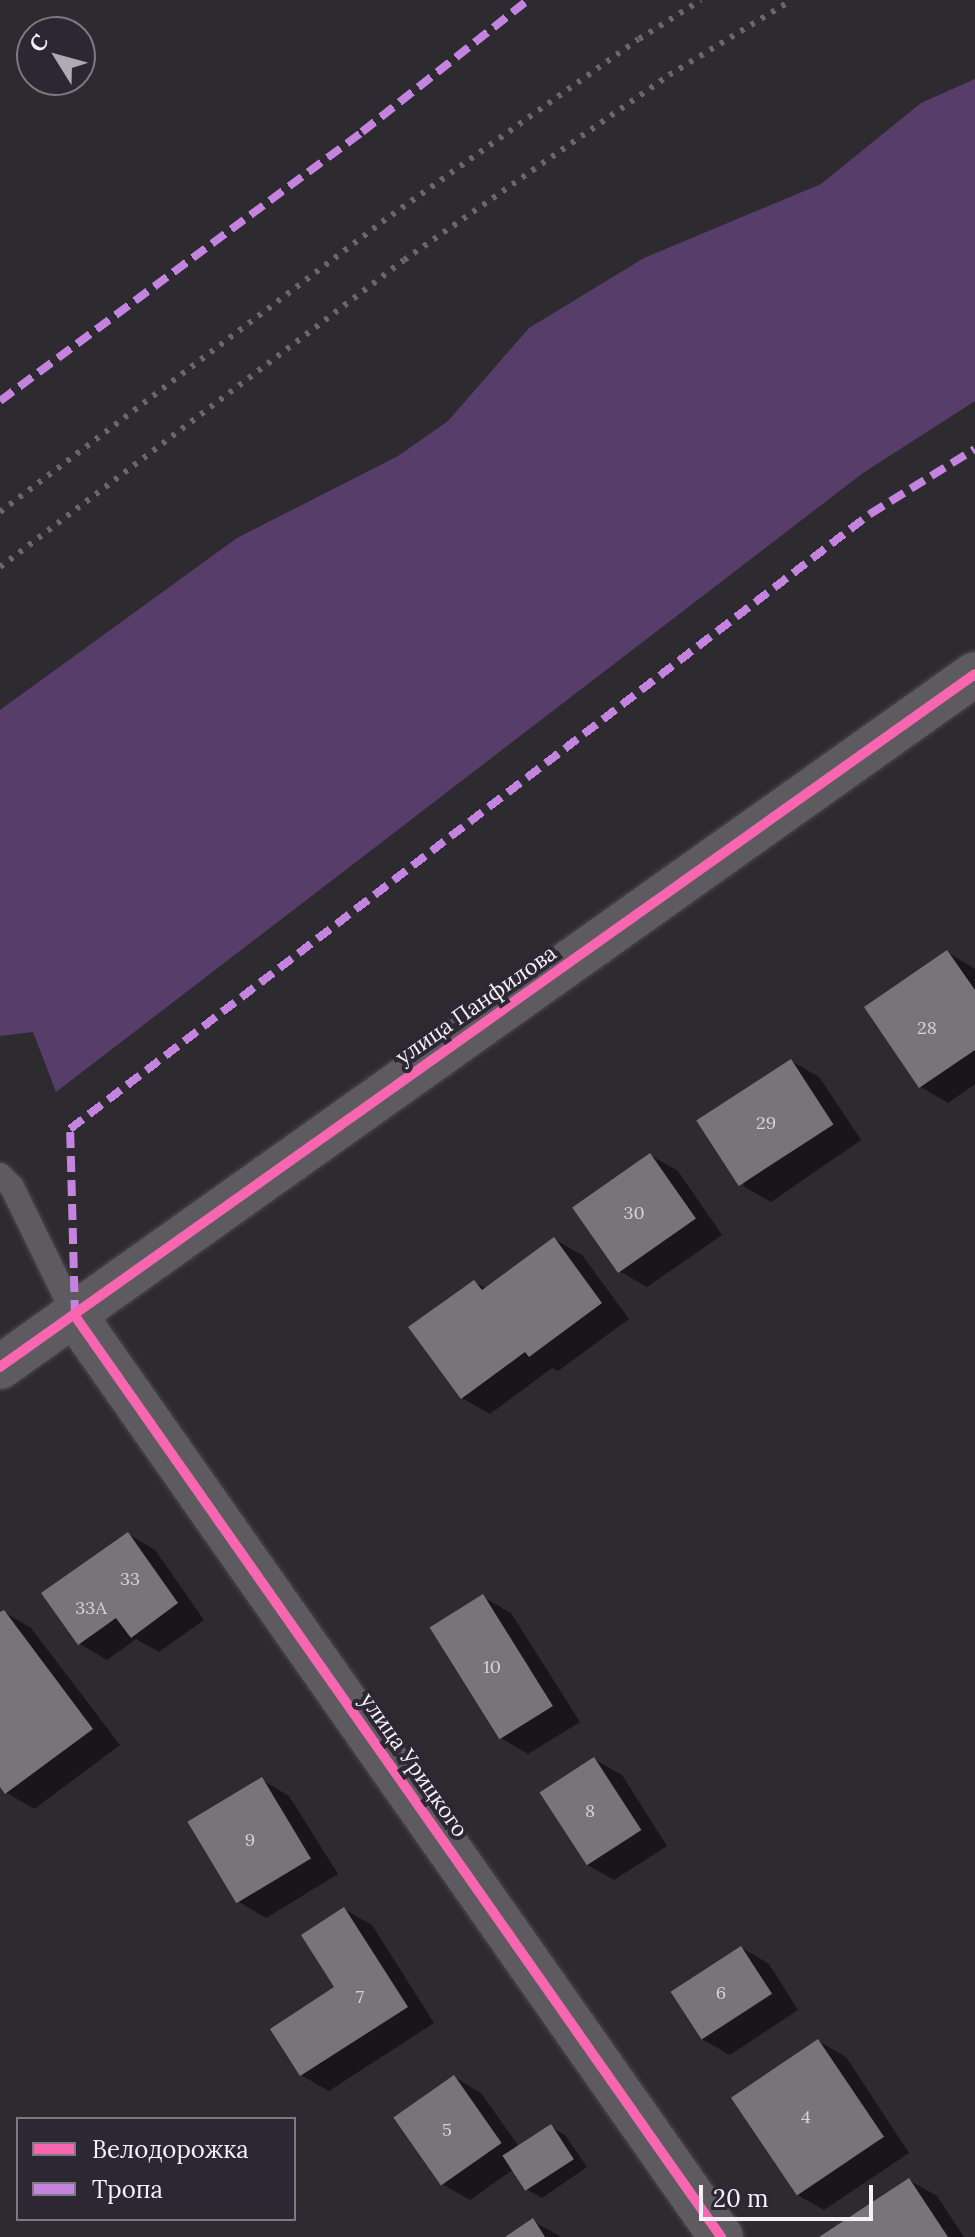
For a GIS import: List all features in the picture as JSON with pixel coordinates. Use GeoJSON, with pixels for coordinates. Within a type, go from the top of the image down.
{"type":"FeatureCollection","features":[{"type":"Feature","properties":{"kind":"street","name":"улица Панфилова"},"geometry":{"type":"LineString","coordinates":[[0,1367],[975,674]]}},
{"type":"Feature","properties":{"kind":"street","name":"улица Урицкого"},"geometry":{"type":"LineString","coordinates":[[75,1316],[721,2237]]}},
{"type":"Feature","properties":{"kind":"lane"},"geometry":{"type":"LineString","coordinates":[[0,1175],[12,1187],[75,1316]]}},
{"type":"Feature","properties":{"kind":"shaded area"},"geometry":{"type":"Polygon","coordinates":[[[975,79],[975,401],[863,473],[56,1092],[33,1032],[0,1036],[0,710],[237,538],[398,456],[448,421],[529,328],[644,258],[821,184],[921,103],[975,79]]]}},
{"type":"Feature","properties":{"kind":"building"},"geometry":{"type":"Polygon","coordinates":[[[947,950],[975,990],[975,1050],[919,1088],[864,1007],[947,950]]]}},
{"type":"Feature","properties":{"kind":"building"},"geometry":{"type":"Polygon","coordinates":[[[791,1059],[833,1124],[739,1186],[696,1121],[791,1059]]]}},
{"type":"Feature","properties":{"kind":"building"},"geometry":{"type":"Polygon","coordinates":[[[650,1153],[696,1219],[618,1273],[572,1207],[650,1153]]]}},
{"type":"Feature","properties":{"kind":"building"},"geometry":{"type":"Polygon","coordinates":[[[554,1237],[602,1303],[529,1357],[525,1352],[461,1399],[408,1327],[474,1280],[482,1290],[554,1237]]]}},
{"type":"Feature","properties":{"kind":"building"},"geometry":{"type":"Polygon","coordinates":[[[128,1532],[178,1603],[131,1638],[116,1618],[78,1645],[41,1593],[128,1532]]]}},
{"type":"Feature","properties":{"kind":"building"},"geometry":{"type":"Polygon","coordinates":[[[483,1594],[553,1706],[500,1739],[430,1627],[483,1594]]]}},
{"type":"Feature","properties":{"kind":"building"},"geometry":{"type":"Polygon","coordinates":[[[4,1610],[93,1729],[5,1794],[0,1787],[0,1612],[4,1610]]]}},
{"type":"Feature","properties":{"kind":"building"},"geometry":{"type":"Polygon","coordinates":[[[594,1757],[641,1830],[587,1865],[539,1792],[594,1757]]]}},
{"type":"Feature","properties":{"kind":"building"},"geometry":{"type":"Polygon","coordinates":[[[262,1777],[311,1858],[236,1903],[187,1822],[262,1777]]]}},
{"type":"Feature","properties":{"kind":"building"},"geometry":{"type":"Polygon","coordinates":[[[344,1907],[408,2007],[300,2076],[270,2029],[334,1987],[301,1935],[344,1907]]]}},
{"type":"Feature","properties":{"kind":"building"},"geometry":{"type":"Polygon","coordinates":[[[741,1946],[772,1994],[702,2040],[671,1992],[741,1946]]]}},
{"type":"Feature","properties":{"kind":"building"},"geometry":{"type":"Polygon","coordinates":[[[818,2039],[884,2137],[797,2196],[731,2098],[818,2039]]]}},
{"type":"Feature","properties":{"kind":"building"},"geometry":{"type":"Polygon","coordinates":[[[454,2075],[502,2143],[441,2185],[393,2117],[454,2075]]]}},
{"type":"Feature","properties":{"kind":"building"},"geometry":{"type":"Polygon","coordinates":[[[551,2124],[574,2159],[525,2191],[502,2156],[551,2124]]]}},
{"type":"Feature","properties":{"kind":"building"},"geometry":{"type":"Polygon","coordinates":[[[909,2178],[948,2237],[819,2237],[909,2178]]]}},
{"type":"Feature","properties":{"kind":"building"},"geometry":{"type":"Polygon","coordinates":[[[533,2218],[545,2237],[505,2237],[533,2218]]]}},
{"type":"Feature","properties":{"kind":"railway"},"geometry":{"type":"LineString","coordinates":[[0,512],[382,222],[639,39],[701,0]]}},
{"type":"Feature","properties":{"kind":"railway"},"geometry":{"type":"LineString","coordinates":[[0,567],[404,260],[669,75],[792,0]]}},
{"type":"Feature","properties":{"kind":"marked path"},"geometry":{"type":"LineString","coordinates":[[0,401],[362,132],[528,0]]}},
{"type":"Feature","properties":{"kind":"marked path"},"geometry":{"type":"LineString","coordinates":[[75,1316],[70,1129],[870,514],[975,449]]}},
{"type":"Feature","properties":{"kind":"cycle path"},"geometry":{"type":"LineString","coordinates":[[0,1367],[975,674]]}},
{"type":"Feature","properties":{"kind":"cycle path"},"geometry":{"type":"LineString","coordinates":[[75,1316],[721,2237]]}}]}
